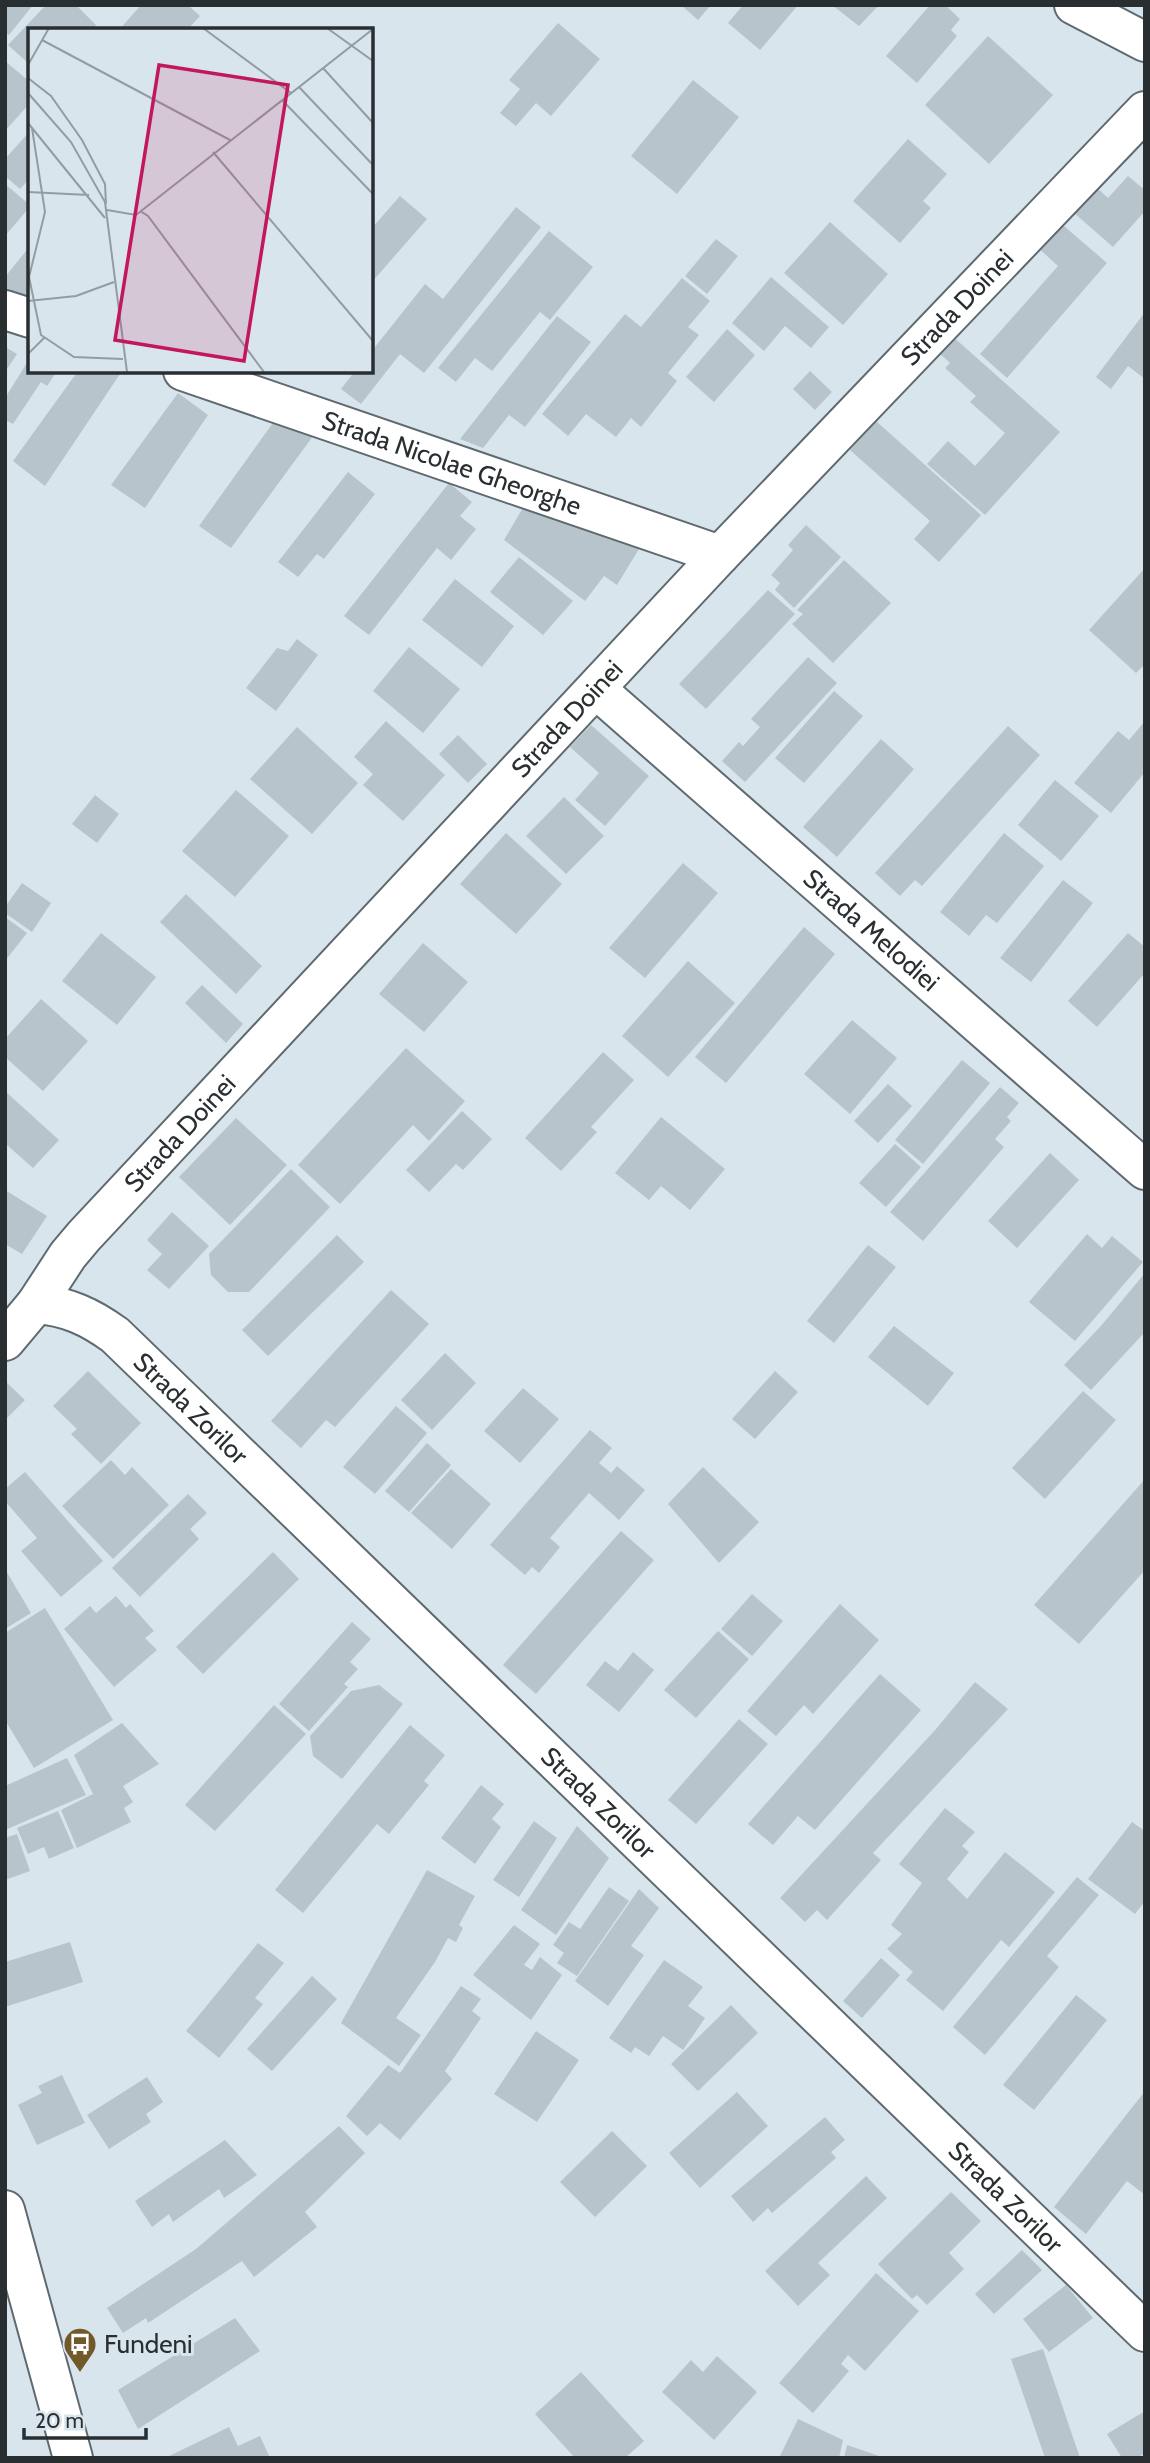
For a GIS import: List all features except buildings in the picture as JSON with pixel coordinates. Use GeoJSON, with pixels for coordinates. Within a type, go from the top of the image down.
{"type":"FeatureCollection","features":[{"type":"Feature","properties":{"kind":"street"},"geometry":{"type":"LineString","coordinates":[[1074,5],[1145,42]]}},
{"type":"Feature","properties":{"kind":"street","name":"Strada Doinei"},"geometry":{"type":"LineString","coordinates":[[5,1340],[36,1304],[68,1255],[84,1236],[720,555],[1137,133]]}},
{"type":"Feature","properties":{"kind":"street"},"geometry":{"type":"LineString","coordinates":[[5,310],[28,317]]}},
{"type":"Feature","properties":{"kind":"street","name":"Strada Nicolae Gheorghe"},"geometry":{"type":"LineString","coordinates":[[189,373],[720,555]]}},
{"type":"Feature","properties":{"kind":"street","name":"Strada Melodiei"},"geometry":{"type":"LineString","coordinates":[[596,690],[1145,1170]]}},
{"type":"Feature","properties":{"kind":"street","name":"Strada Zorilor"},"geometry":{"type":"LineString","coordinates":[[36,1304],[84,1314],[115,1335],[1145,2332]]}},
{"type":"Feature","properties":{"kind":"street"},"geometry":{"type":"LineString","coordinates":[[5,2210],[73,2458]]}},
{"type":"Feature","properties":{"kind":"street"},"geometry":{"type":"LineString","coordinates":[[5,2308],[46,2458]]}},
{"type":"Feature","properties":{"kind":"place","name":"Fundeni"},"geometry":{"type":"Point","coordinates":[80,2374]}}]}
